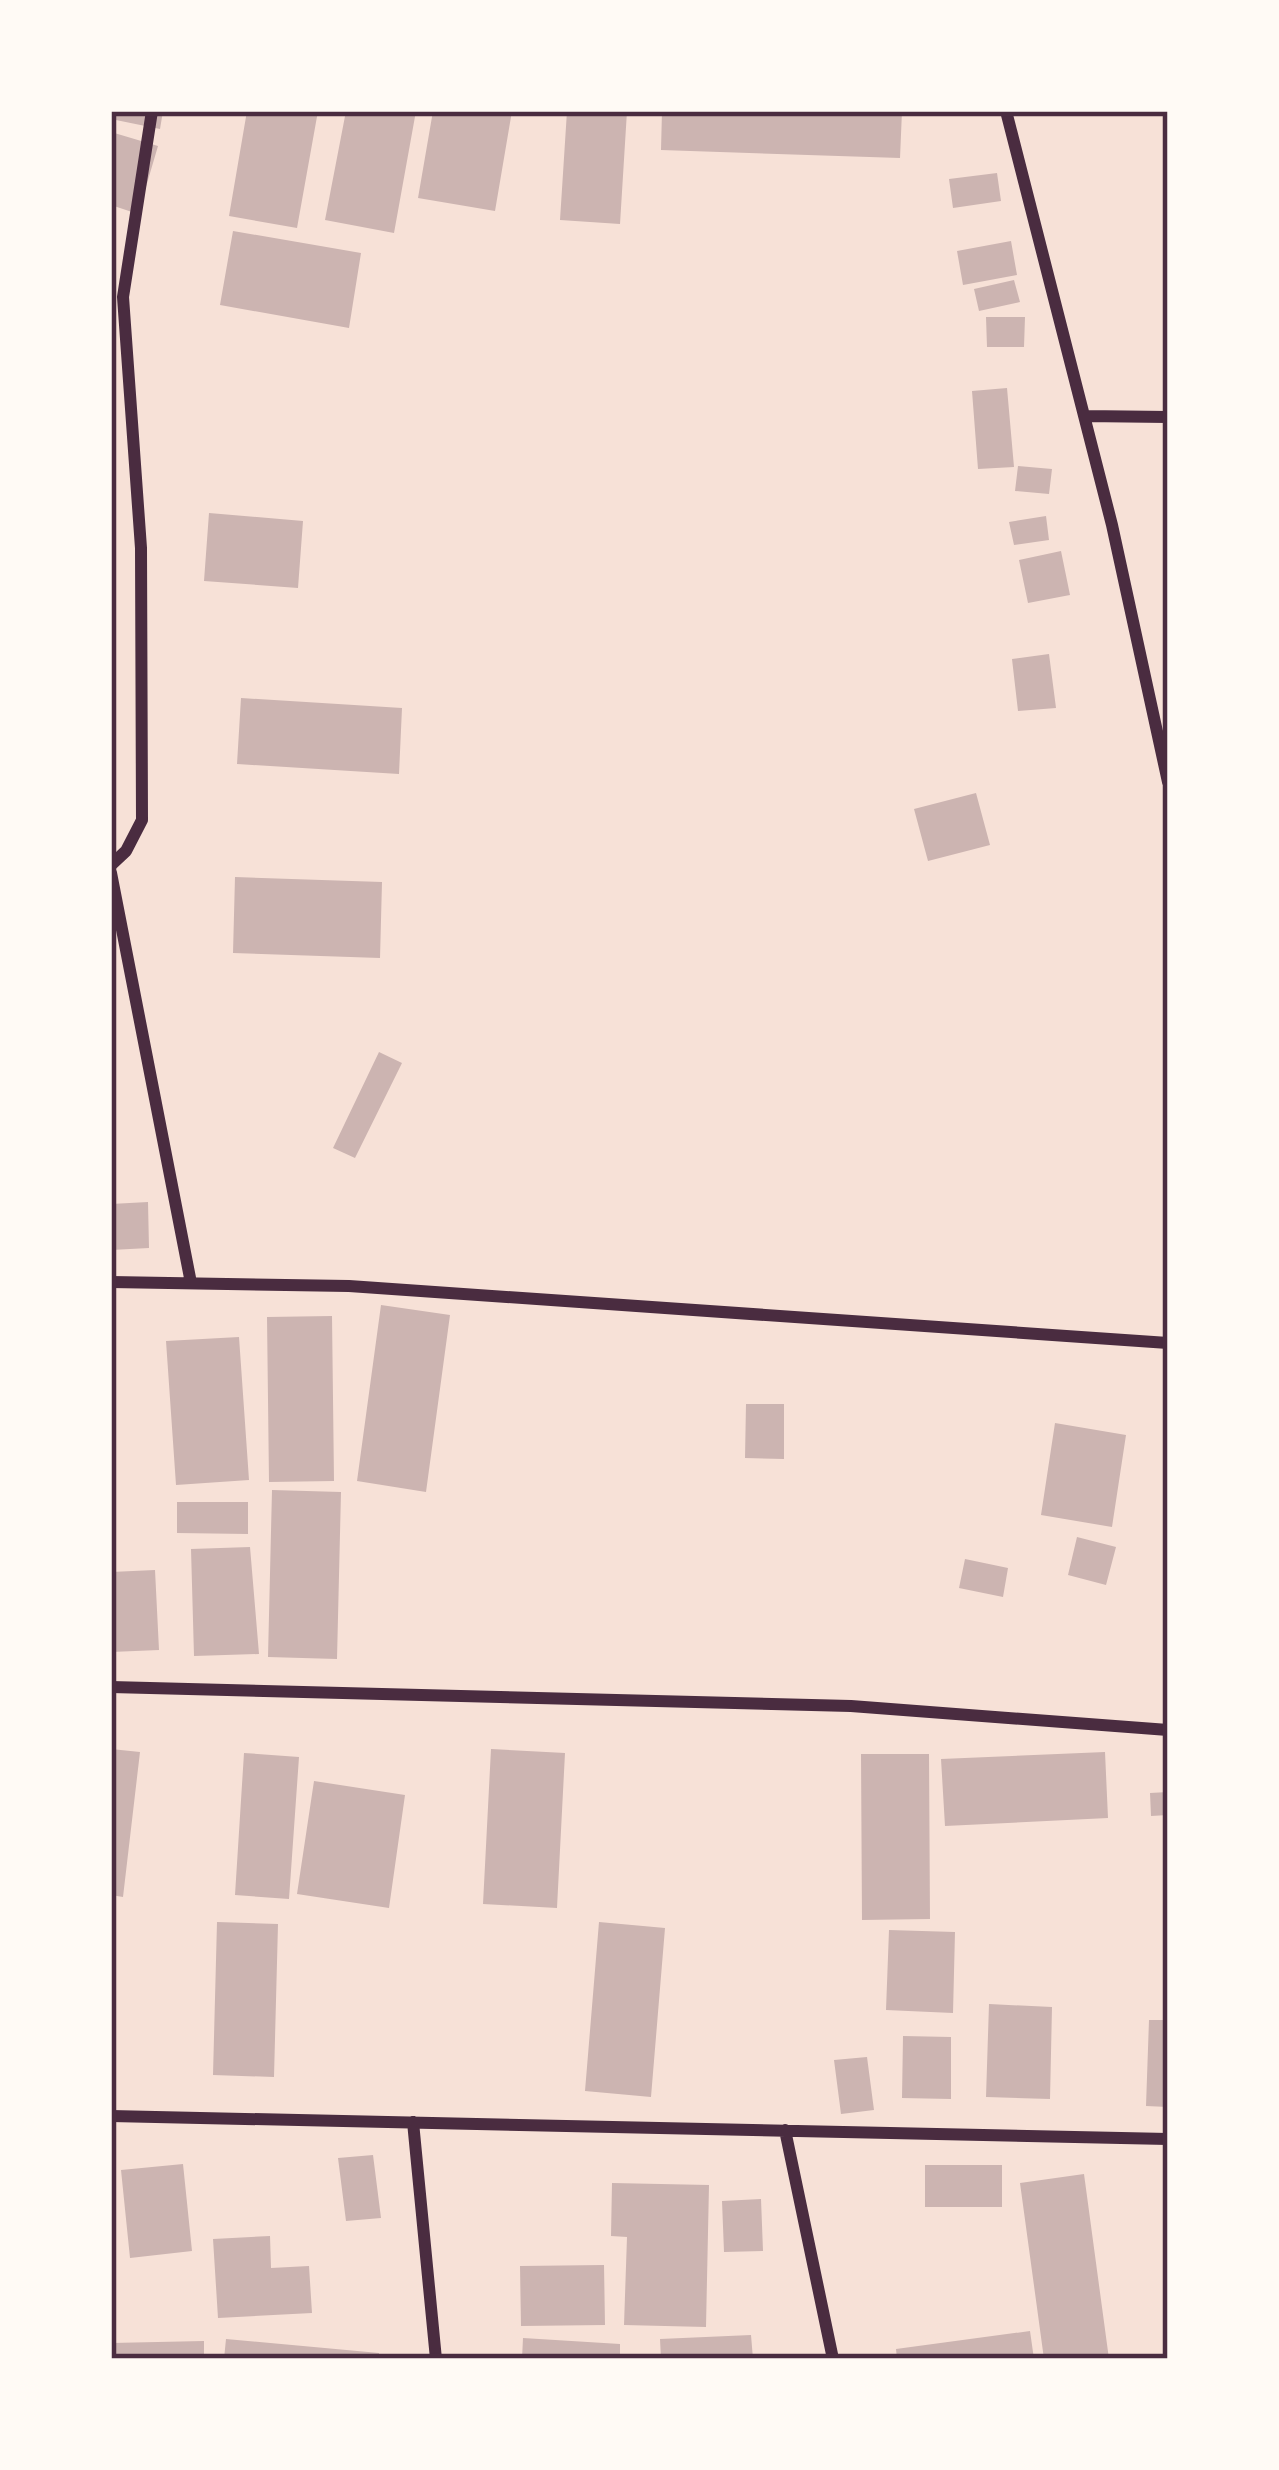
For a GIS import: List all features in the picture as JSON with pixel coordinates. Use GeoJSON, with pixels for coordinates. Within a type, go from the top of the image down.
{"type":"FeatureCollection","features":[{"type":"Feature","properties":{"kind":"street"},"geometry":{"type":"LineString","coordinates":[[152,111],[123,297],[141,548],[142,820],[111,869],[190,1283]]}},
{"type":"Feature","properties":{"kind":"street"},"geometry":{"type":"LineString","coordinates":[[1006,111],[1084,416],[1168,782]]}},
{"type":"Feature","properties":{"kind":"street"},"geometry":{"type":"LineString","coordinates":[[1084,416],[1168,417]]}},
{"type":"Feature","properties":{"kind":"street"},"geometry":{"type":"LineString","coordinates":[[111,1282],[350,1286],[1168,1343]]}},
{"type":"Feature","properties":{"kind":"street"},"geometry":{"type":"LineString","coordinates":[[111,1687],[851,1706],[1168,1730]]}},
{"type":"Feature","properties":{"kind":"street"},"geometry":{"type":"LineString","coordinates":[[111,2116],[1168,2139]]}},
{"type":"Feature","properties":{"kind":"street"},"geometry":{"type":"LineString","coordinates":[[413,2122],[436,2359]]}},
{"type":"Feature","properties":{"kind":"street"},"geometry":{"type":"LineString","coordinates":[[785,2130],[832,2359]]}},
{"type":"Feature","properties":{"kind":"building"},"geometry":{"type":"Polygon","coordinates":[[[111,111],[163,111],[160,129],[111,119],[111,111]]]}},
{"type":"Feature","properties":{"kind":"building"},"geometry":{"type":"Polygon","coordinates":[[[247,111],[318,111],[297,228],[229,216],[247,111]]]}},
{"type":"Feature","properties":{"kind":"building"},"geometry":{"type":"Polygon","coordinates":[[[346,111],[416,111],[394,233],[325,220],[346,111]]]}},
{"type":"Feature","properties":{"kind":"building"},"geometry":{"type":"Polygon","coordinates":[[[433,111],[512,111],[495,211],[418,198],[433,111]]]}},
{"type":"Feature","properties":{"kind":"building"},"geometry":{"type":"Polygon","coordinates":[[[567,111],[627,111],[620,224],[560,220],[567,111]]]}},
{"type":"Feature","properties":{"kind":"building"},"geometry":{"type":"Polygon","coordinates":[[[662,111],[902,111],[900,158],[661,150],[662,111]]]}},
{"type":"Feature","properties":{"kind":"building"},"geometry":{"type":"Polygon","coordinates":[[[111,132],[158,146],[138,214],[111,205],[111,132]]]}},
{"type":"Feature","properties":{"kind":"building"},"geometry":{"type":"Polygon","coordinates":[[[997,173],[1001,201],[953,208],[949,179],[997,173]]]}},
{"type":"Feature","properties":{"kind":"building"},"geometry":{"type":"Polygon","coordinates":[[[233,231],[361,253],[349,328],[220,305],[233,231]]]}},
{"type":"Feature","properties":{"kind":"building"},"geometry":{"type":"Polygon","coordinates":[[[1011,241],[1017,275],[963,285],[957,251],[1011,241]]]}},
{"type":"Feature","properties":{"kind":"building"},"geometry":{"type":"Polygon","coordinates":[[[1014,280],[1020,302],[979,311],[974,289],[1014,280]]]}},
{"type":"Feature","properties":{"kind":"building"},"geometry":{"type":"Polygon","coordinates":[[[986,317],[1025,317],[1024,347],[987,347],[986,317]]]}},
{"type":"Feature","properties":{"kind":"building"},"geometry":{"type":"Polygon","coordinates":[[[1007,388],[1014,467],[978,469],[972,391],[1007,388]]]}},
{"type":"Feature","properties":{"kind":"building"},"geometry":{"type":"Polygon","coordinates":[[[1018,466],[1052,469],[1049,494],[1015,491],[1018,466]]]}},
{"type":"Feature","properties":{"kind":"building"},"geometry":{"type":"Polygon","coordinates":[[[209,513],[303,521],[298,588],[204,581],[209,513]]]}},
{"type":"Feature","properties":{"kind":"building"},"geometry":{"type":"Polygon","coordinates":[[[1046,516],[1049,540],[1014,545],[1009,522],[1046,516]]]}},
{"type":"Feature","properties":{"kind":"building"},"geometry":{"type":"Polygon","coordinates":[[[1061,551],[1070,595],[1028,603],[1019,560],[1061,551]]]}},
{"type":"Feature","properties":{"kind":"building"},"geometry":{"type":"Polygon","coordinates":[[[1049,654],[1056,708],[1018,711],[1012,659],[1049,654]]]}},
{"type":"Feature","properties":{"kind":"building"},"geometry":{"type":"Polygon","coordinates":[[[241,698],[402,708],[399,774],[237,764],[241,698]]]}},
{"type":"Feature","properties":{"kind":"building"},"geometry":{"type":"Polygon","coordinates":[[[976,793],[990,845],[928,861],[914,809],[976,793]]]}},
{"type":"Feature","properties":{"kind":"building"},"geometry":{"type":"Polygon","coordinates":[[[235,877],[382,882],[380,958],[233,953],[235,877]]]}},
{"type":"Feature","properties":{"kind":"building"},"geometry":{"type":"Polygon","coordinates":[[[379,1052],[402,1063],[355,1158],[333,1148],[379,1052]]]}},
{"type":"Feature","properties":{"kind":"building"},"geometry":{"type":"Polygon","coordinates":[[[148,1202],[149,1248],[111,1250],[111,1204],[148,1202]]]}},
{"type":"Feature","properties":{"kind":"building"},"geometry":{"type":"Polygon","coordinates":[[[381,1305],[450,1315],[426,1492],[357,1481],[381,1305]]]}},
{"type":"Feature","properties":{"kind":"building"},"geometry":{"type":"Polygon","coordinates":[[[332,1316],[334,1481],[269,1482],[267,1317],[332,1316]]]}},
{"type":"Feature","properties":{"kind":"building"},"geometry":{"type":"Polygon","coordinates":[[[239,1337],[249,1480],[176,1485],[166,1341],[239,1337]]]}},
{"type":"Feature","properties":{"kind":"building"},"geometry":{"type":"Polygon","coordinates":[[[746,1404],[784,1404],[784,1459],[745,1458],[746,1404]]]}},
{"type":"Feature","properties":{"kind":"building"},"geometry":{"type":"Polygon","coordinates":[[[1055,1423],[1126,1435],[1112,1527],[1041,1515],[1055,1423]]]}},
{"type":"Feature","properties":{"kind":"building"},"geometry":{"type":"Polygon","coordinates":[[[272,1490],[341,1492],[337,1659],[268,1657],[272,1490]]]}},
{"type":"Feature","properties":{"kind":"building"},"geometry":{"type":"Polygon","coordinates":[[[177,1502],[248,1502],[248,1534],[177,1533],[177,1502]]]}},
{"type":"Feature","properties":{"kind":"building"},"geometry":{"type":"Polygon","coordinates":[[[1077,1537],[1116,1547],[1106,1585],[1068,1575],[1077,1537]]]}},
{"type":"Feature","properties":{"kind":"building"},"geometry":{"type":"Polygon","coordinates":[[[250,1547],[259,1654],[194,1656],[191,1549],[250,1547]]]}},
{"type":"Feature","properties":{"kind":"building"},"geometry":{"type":"Polygon","coordinates":[[[965,1559],[1008,1568],[1003,1597],[959,1588],[965,1559]]]}},
{"type":"Feature","properties":{"kind":"building"},"geometry":{"type":"Polygon","coordinates":[[[155,1570],[159,1650],[111,1652],[111,1572],[155,1570]]]}},
{"type":"Feature","properties":{"kind":"building"},"geometry":{"type":"Polygon","coordinates":[[[111,1749],[140,1752],[123,1897],[111,1895],[111,1749]]]}},
{"type":"Feature","properties":{"kind":"building"},"geometry":{"type":"Polygon","coordinates":[[[491,1749],[565,1753],[557,1908],[483,1904],[491,1749]]]}},
{"type":"Feature","properties":{"kind":"building"},"geometry":{"type":"Polygon","coordinates":[[[1105,1752],[1108,1818],[945,1826],[941,1759],[1105,1752]]]}},
{"type":"Feature","properties":{"kind":"building"},"geometry":{"type":"Polygon","coordinates":[[[244,1753],[299,1757],[289,1899],[235,1895],[244,1753]]]}},
{"type":"Feature","properties":{"kind":"building"},"geometry":{"type":"Polygon","coordinates":[[[861,1754],[929,1754],[930,1919],[862,1920],[861,1754]]]}},
{"type":"Feature","properties":{"kind":"building"},"geometry":{"type":"Polygon","coordinates":[[[314,1781],[405,1795],[389,1908],[297,1894],[314,1781]]]}},
{"type":"Feature","properties":{"kind":"building"},"geometry":{"type":"Polygon","coordinates":[[[1168,1792],[1168,1815],[1151,1816],[1150,1793],[1168,1792]]]}},
{"type":"Feature","properties":{"kind":"building"},"geometry":{"type":"Polygon","coordinates":[[[217,1922],[278,1924],[274,2077],[213,2075],[217,1922]]]}},
{"type":"Feature","properties":{"kind":"building"},"geometry":{"type":"Polygon","coordinates":[[[599,1922],[665,1928],[651,2097],[585,2091],[599,1922]]]}},
{"type":"Feature","properties":{"kind":"building"},"geometry":{"type":"Polygon","coordinates":[[[889,1930],[955,1932],[953,2013],[886,2010],[889,1930]]]}},
{"type":"Feature","properties":{"kind":"building"},"geometry":{"type":"Polygon","coordinates":[[[989,2004],[1052,2007],[1050,2099],[986,2097],[989,2004]]]}},
{"type":"Feature","properties":{"kind":"building"},"geometry":{"type":"Polygon","coordinates":[[[1149,2020],[1168,2020],[1168,2107],[1146,2106],[1149,2020]]]}},
{"type":"Feature","properties":{"kind":"building"},"geometry":{"type":"Polygon","coordinates":[[[903,2036],[951,2037],[951,2099],[902,2098],[903,2036]]]}},
{"type":"Feature","properties":{"kind":"building"},"geometry":{"type":"Polygon","coordinates":[[[867,2057],[874,2110],[841,2114],[834,2060],[867,2057]]]}},
{"type":"Feature","properties":{"kind":"building"},"geometry":{"type":"Polygon","coordinates":[[[373,2155],[381,2218],[346,2221],[338,2158],[373,2155]]]}},
{"type":"Feature","properties":{"kind":"building"},"geometry":{"type":"Polygon","coordinates":[[[183,2164],[192,2251],[130,2258],[121,2170],[183,2164]]]}},
{"type":"Feature","properties":{"kind":"building"},"geometry":{"type":"Polygon","coordinates":[[[925,2165],[1002,2165],[1002,2207],[925,2207],[925,2165]]]}},
{"type":"Feature","properties":{"kind":"building"},"geometry":{"type":"Polygon","coordinates":[[[1084,2174],[1109,2359],[1044,2359],[1020,2183],[1084,2174]]]}},
{"type":"Feature","properties":{"kind":"building"},"geometry":{"type":"Polygon","coordinates":[[[612,2183],[709,2185],[706,2327],[624,2325],[627,2237],[611,2236],[612,2183]]]}},
{"type":"Feature","properties":{"kind":"building"},"geometry":{"type":"Polygon","coordinates":[[[761,2199],[763,2251],[724,2252],[722,2201],[761,2199]]]}},
{"type":"Feature","properties":{"kind":"building"},"geometry":{"type":"Polygon","coordinates":[[[270,2236],[271,2268],[309,2266],[312,2313],[218,2318],[213,2239],[270,2236]]]}},
{"type":"Feature","properties":{"kind":"building"},"geometry":{"type":"Polygon","coordinates":[[[604,2265],[605,2325],[521,2326],[520,2266],[604,2265]]]}},
{"type":"Feature","properties":{"kind":"building"},"geometry":{"type":"Polygon","coordinates":[[[1030,2331],[1034,2359],[897,2359],[896,2349],[1030,2331]]]}},
{"type":"Feature","properties":{"kind":"building"},"geometry":{"type":"Polygon","coordinates":[[[751,2335],[753,2359],[661,2359],[660,2339],[751,2335]]]}},
{"type":"Feature","properties":{"kind":"building"},"geometry":{"type":"Polygon","coordinates":[[[523,2338],[620,2344],[620,2359],[522,2359],[523,2338]]]}},
{"type":"Feature","properties":{"kind":"building"},"geometry":{"type":"Polygon","coordinates":[[[226,2339],[379,2353],[379,2359],[224,2359],[226,2339]]]}},
{"type":"Feature","properties":{"kind":"building"},"geometry":{"type":"Polygon","coordinates":[[[204,2341],[204,2359],[111,2359],[111,2343],[204,2341]]]}}]}
